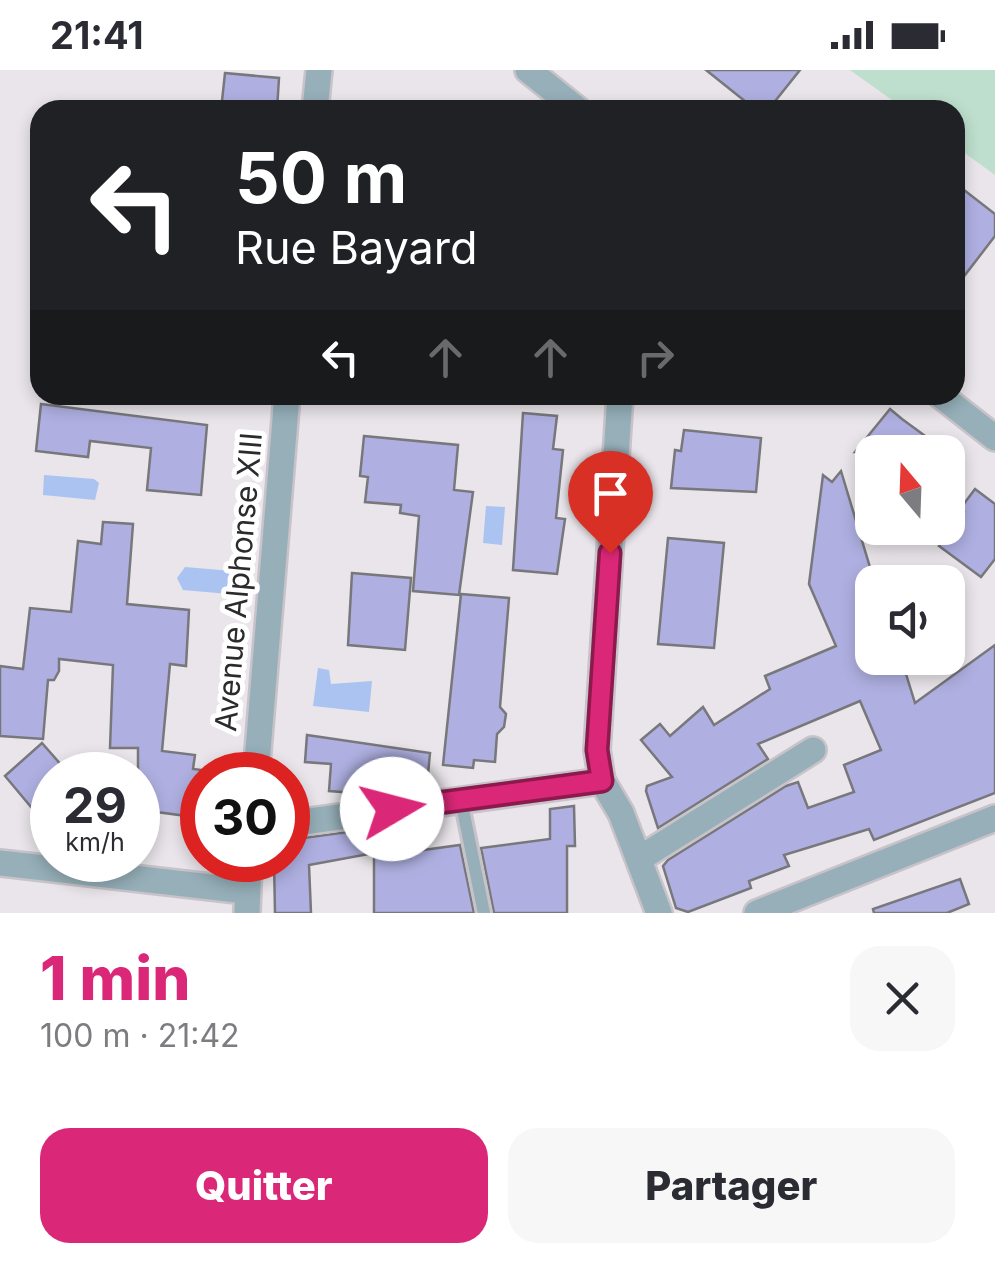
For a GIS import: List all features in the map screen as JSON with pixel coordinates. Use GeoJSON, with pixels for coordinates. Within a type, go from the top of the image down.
{"type":"FeatureCollection","features":[{"type":"Feature","properties":{"kind":"street"},"geometry":{"type":"LineString","coordinates":[[316,100],[319,70]]}},
{"type":"Feature","properties":{"kind":"street"},"geometry":{"type":"LineString","coordinates":[[528,70],[566,100]]}},
{"type":"Feature","properties":{"kind":"street","name":"Avenue Alphonse XIII"},"geometry":{"type":"LineString","coordinates":[[258,752],[286,405]]}},
{"type":"Feature","properties":{"kind":"street"},"geometry":{"type":"LineString","coordinates":[[619,405],[597,750],[602,781],[659,913]]}},
{"type":"Feature","properties":{"kind":"street"},"geometry":{"type":"LineString","coordinates":[[953,405],[995,438]]}},
{"type":"Feature","properties":{"kind":"street"},"geometry":{"type":"LineString","coordinates":[[638,859],[813,750]]}},
{"type":"Feature","properties":{"kind":"street"},"geometry":{"type":"LineString","coordinates":[[310,821],[602,781]]}},
{"type":"Feature","properties":{"kind":"street"},"geometry":{"type":"LineString","coordinates":[[758,913],[995,818]]}},
{"type":"Feature","properties":{"kind":"street"},"geometry":{"type":"LineString","coordinates":[[0,863],[246,902]]}},
{"type":"Feature","properties":{"kind":"lane"},"geometry":{"type":"LineString","coordinates":[[461,800],[484,913]]}},
{"type":"Feature","properties":{"kind":"green space"},"geometry":{"type":"Polygon","coordinates":[[[850,70],[995,70],[995,175],[965,153],[965,100],[892,100],[850,70]]]}},
{"type":"Feature","properties":{"kind":"water"},"geometry":{"type":"Polygon","coordinates":[[[44,475],[94,479],[99,483],[95,500],[43,495],[44,475]]]}},
{"type":"Feature","properties":{"kind":"water"},"geometry":{"type":"Polygon","coordinates":[[[486,506],[505,507],[502,545],[483,543],[486,506]]]}},
{"type":"Feature","properties":{"kind":"water"},"geometry":{"type":"Polygon","coordinates":[[[185,567],[232,571],[229,594],[183,590],[177,578],[185,567]]]}},
{"type":"Feature","properties":{"kind":"water"},"geometry":{"type":"Polygon","coordinates":[[[318,668],[329,670],[331,684],[372,681],[369,712],[313,706],[318,668]]]}},
{"type":"Feature","properties":{"kind":"building"},"geometry":{"type":"Polygon","coordinates":[[[706,70],[800,70],[776,100],[744,100],[706,70]]]}},
{"type":"Feature","properties":{"kind":"building"},"geometry":{"type":"Polygon","coordinates":[[[225,73],[279,78],[278,100],[222,100],[225,73]]]}},
{"type":"Feature","properties":{"kind":"building"},"geometry":{"type":"Polygon","coordinates":[[[965,191],[995,214],[995,236],[965,275],[965,191]]]}},
{"type":"Feature","properties":{"kind":"building"},"geometry":{"type":"Polygon","coordinates":[[[41,405],[207,425],[201,495],[147,490],[151,448],[90,441],[88,457],[36,451],[41,405]]]}},
{"type":"Feature","properties":{"kind":"building"},"geometry":{"type":"Polygon","coordinates":[[[890,409],[924,435],[869,435],[890,409]]]}},
{"type":"Feature","properties":{"kind":"building"},"geometry":{"type":"Polygon","coordinates":[[[523,413],[557,416],[553,449],[563,450],[556,518],[565,519],[557,574],[513,570],[523,413]]]}},
{"type":"Feature","properties":{"kind":"building"},"geometry":{"type":"Polygon","coordinates":[[[684,430],[761,438],[756,492],[671,488],[675,450],[681,451],[684,430]]]}},
{"type":"Feature","properties":{"kind":"building"},"geometry":{"type":"Polygon","coordinates":[[[364,436],[458,445],[454,490],[473,492],[459,595],[413,591],[419,516],[400,513],[401,505],[365,502],[368,477],[360,476],[364,436]]]}},
{"type":"Feature","properties":{"kind":"building"},"geometry":{"type":"Polygon","coordinates":[[[841,471],[855,518],[855,545],[863,545],[869,565],[855,565],[855,675],[906,675],[915,703],[954,675],[965,675],[965,667],[995,645],[995,793],[874,840],[869,829],[784,855],[789,866],[749,881],[751,888],[688,912],[676,908],[663,866],[668,860],[786,786],[798,782],[808,808],[854,792],[844,765],[881,750],[860,701],[758,744],[768,759],[658,828],[646,791],[647,786],[672,777],[641,740],[660,724],[670,736],[703,707],[714,725],[770,689],[765,676],[836,646],[809,584],[823,475],[832,482],[841,471]]]}},
{"type":"Feature","properties":{"kind":"building"},"geometry":{"type":"Polygon","coordinates":[[[975,489],[995,504],[995,559],[981,577],[939,546],[965,545],[965,502],[975,489]]]}},
{"type":"Feature","properties":{"kind":"building"},"geometry":{"type":"Polygon","coordinates":[[[103,522],[133,524],[127,604],[189,610],[186,666],[170,664],[162,751],[180,753],[180,815],[160,813],[160,752],[110,748],[113,665],[59,659],[59,671],[54,680],[48,680],[43,739],[0,736],[0,666],[23,669],[30,608],[71,612],[78,541],[101,544],[103,522]]]}},
{"type":"Feature","properties":{"kind":"building"},"geometry":{"type":"Polygon","coordinates":[[[668,538],[724,543],[714,648],[658,644],[668,538]]]}},
{"type":"Feature","properties":{"kind":"building"},"geometry":{"type":"Polygon","coordinates":[[[352,573],[411,578],[405,650],[348,645],[352,573]]]}},
{"type":"Feature","properties":{"kind":"building"},"geometry":{"type":"Polygon","coordinates":[[[461,594],[509,598],[500,707],[506,714],[504,727],[497,734],[495,762],[474,760],[473,768],[443,765],[461,594]]]}},
{"type":"Feature","properties":{"kind":"building"},"geometry":{"type":"Polygon","coordinates":[[[307,735],[430,753],[427,785],[383,795],[329,791],[331,764],[310,762],[310,752],[306,752],[307,735]]]}},
{"type":"Feature","properties":{"kind":"building"},"geometry":{"type":"Polygon","coordinates":[[[42,743],[50,752],[32,752],[42,743]]]}},
{"type":"Feature","properties":{"kind":"building"},"geometry":{"type":"Polygon","coordinates":[[[30,754],[30,806],[5,776],[30,754]]]}},
{"type":"Feature","properties":{"kind":"building"},"geometry":{"type":"Polygon","coordinates":[[[574,806],[575,846],[567,846],[567,913],[494,913],[481,848],[550,839],[550,809],[574,806]]]}},
{"type":"Feature","properties":{"kind":"building"},"geometry":{"type":"Polygon","coordinates":[[[423,822],[423,850],[460,845],[474,913],[374,913],[374,853],[310,865],[310,837],[423,822]]]}},
{"type":"Feature","properties":{"kind":"building"},"geometry":{"type":"Polygon","coordinates":[[[960,879],[969,904],[947,913],[874,913],[873,909],[960,879]]]}},
{"type":"Feature","properties":{"kind":"building"},"geometry":{"type":"Polygon","coordinates":[[[274,882],[310,882],[311,913],[275,913],[274,882]]]}},
{"type":"Feature","properties":{"kind":"route"},"geometry":{"type":"LineString","coordinates":[[392,809],[602,781],[597,750],[610,553]]}}]}
